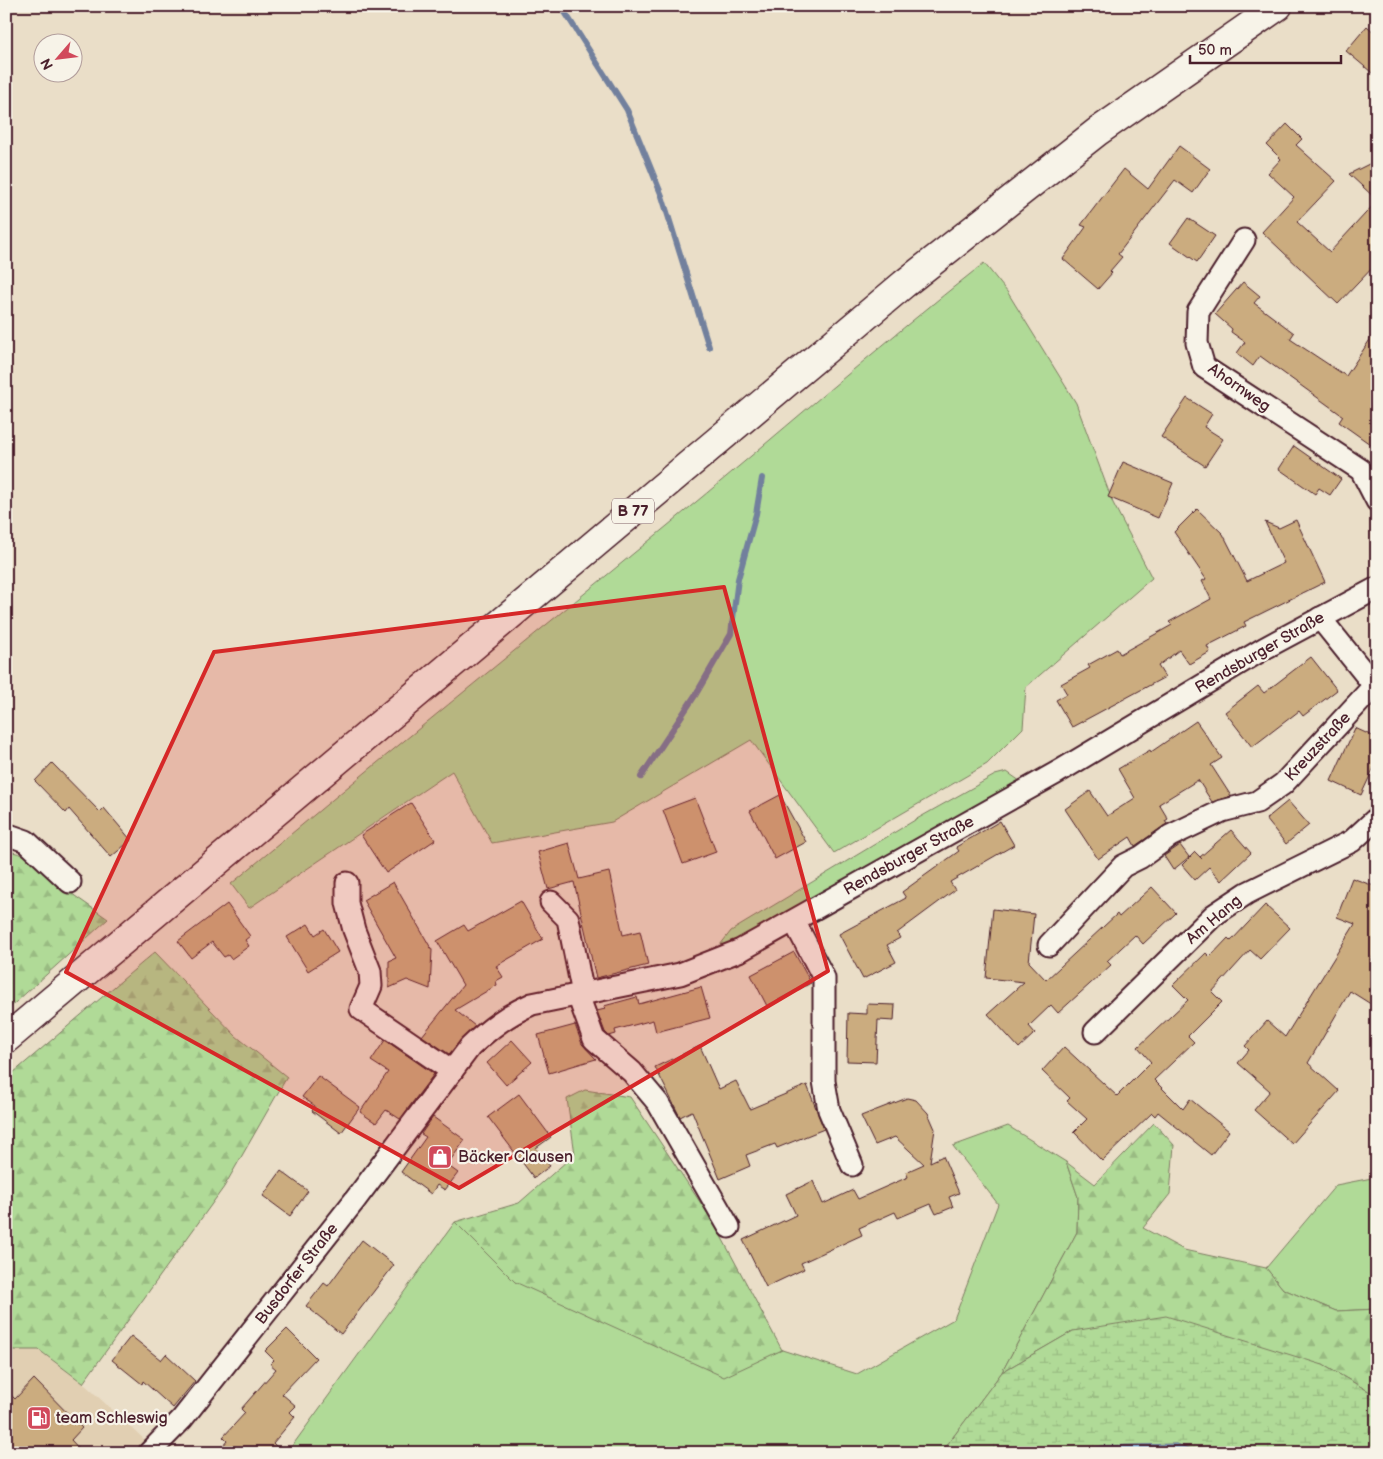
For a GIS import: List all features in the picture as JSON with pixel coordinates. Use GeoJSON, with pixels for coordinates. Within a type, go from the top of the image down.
{"type":"FeatureCollection","features":[{"type":"Feature","properties":{"kind":"main road","name":"B 77"},"geometry":{"type":"LineString","coordinates":[[6,1039],[904,284],[1097,132],[1278,6]]}},
{"type":"Feature","properties":{"kind":"street","name":"Ahornweg"},"geometry":{"type":"LineString","coordinates":[[1244,240],[1198,312],[1197,343],[1204,367],[1361,470],[1377,501]]}},
{"type":"Feature","properties":{"kind":"street","name":"Rendsburger Straße"},"geometry":{"type":"LineString","coordinates":[[438,1090],[470,1046],[509,1014],[532,1004],[660,979],[701,967],[741,950],[1058,772],[1265,648],[1377,588]]}},
{"type":"Feature","properties":{"kind":"street","name":"Kreuzstraße"},"geometry":{"type":"LineString","coordinates":[[1049,945],[1123,866],[1179,831],[1222,811],[1257,802],[1283,784],[1376,688],[1320,618]]}},
{"type":"Feature","properties":{"kind":"street","name":"Am Hang"},"geometry":{"type":"LineString","coordinates":[[1095,1032],[1214,915],[1247,892],[1352,841],[1377,818]]}},
{"type":"Feature","properties":{"kind":"street"},"geometry":{"type":"LineString","coordinates":[[6,834],[26,841],[70,882]]}},
{"type":"Feature","properties":{"kind":"street"},"geometry":{"type":"LineString","coordinates":[[347,883],[348,903],[354,930],[370,971],[371,986],[361,1009],[452,1070]]}},
{"type":"Feature","properties":{"kind":"street"},"geometry":{"type":"LineString","coordinates":[[551,902],[568,919],[580,995],[594,1039],[632,1072],[658,1103],[729,1228]]}},
{"type":"Feature","properties":{"kind":"street"},"geometry":{"type":"LineString","coordinates":[[794,921],[824,978],[824,1081],[829,1110],[852,1165]]}},
{"type":"Feature","properties":{"kind":"street","name":"Busdorfer Straße"},"geometry":{"type":"LineString","coordinates":[[149,1453],[188,1411],[355,1200],[438,1090]]}},
{"type":"Feature","properties":{"kind":"highlighted area"},"geometry":{"type":"Polygon","coordinates":[[[724,587],[828,971],[459,1188],[66,972],[214,652],[724,587]]]}},
{"type":"Feature","properties":{"kind":"shaded area"},"geometry":{"type":"Polygon","coordinates":[[[6,1350],[39,1350],[83,1383],[145,1440],[134,1453],[6,1453],[6,1350]]]}},
{"type":"Feature","properties":{"kind":"green space"},"geometry":{"type":"Polygon","coordinates":[[[984,263],[1008,293],[1076,403],[1113,503],[1152,578],[1026,687],[1023,728],[987,764],[834,853],[751,740],[612,822],[492,843],[452,771],[249,908],[231,884],[984,263]]]}},
{"type":"Feature","properties":{"kind":"green space"},"geometry":{"type":"Polygon","coordinates":[[[1007,772],[1020,781],[725,950],[720,945],[731,931],[915,820],[995,775],[1007,772]]]}},
{"type":"Feature","properties":{"kind":"green space"},"geometry":{"type":"Polygon","coordinates":[[[6,850],[27,856],[75,896],[108,919],[6,1011],[6,850]]]}},
{"type":"Feature","properties":{"kind":"green space"},"geometry":{"type":"Polygon","coordinates":[[[155,952],[236,1036],[287,1077],[224,1187],[83,1383],[39,1350],[6,1350],[6,1079],[155,952]]]}},
{"type":"Feature","properties":{"kind":"green space"},"geometry":{"type":"Polygon","coordinates":[[[585,1090],[630,1097],[714,1223],[782,1350],[724,1377],[515,1282],[455,1222],[519,1203],[575,1154],[567,1099],[585,1090]]]}},
{"type":"Feature","properties":{"kind":"green space"},"geometry":{"type":"Polygon","coordinates":[[[1154,1123],[1174,1145],[1170,1194],[1143,1228],[1184,1250],[1266,1268],[1283,1289],[1336,1311],[1377,1309],[1377,1396],[1323,1365],[1073,1331],[1002,1372],[1077,1232],[1078,1197],[1066,1162],[1095,1184],[1154,1123]]]}},
{"type":"Feature","properties":{"kind":"green space"},"geometry":{"type":"Polygon","coordinates":[[[1008,1126],[1066,1162],[1078,1197],[1077,1232],[1002,1372],[941,1453],[287,1453],[455,1222],[515,1282],[769,1355],[782,1350],[857,1374],[954,1319],[998,1204],[953,1146],[1008,1126]]]}},
{"type":"Feature","properties":{"kind":"green space"},"geometry":{"type":"Polygon","coordinates":[[[1377,1177],[1377,1309],[1336,1311],[1283,1289],[1266,1268],[1336,1185],[1377,1177]]]}},
{"type":"Feature","properties":{"kind":"green space"},"geometry":{"type":"Polygon","coordinates":[[[1166,1316],[1323,1365],[1377,1396],[1377,1453],[1204,1453],[1176,1444],[1102,1446],[1070,1453],[941,1453],[1002,1372],[1073,1331],[1166,1316]]]}},
{"type":"Feature","properties":{"kind":"water"},"geometry":{"type":"Polygon","coordinates":[[[1176,1444],[1204,1453],[1070,1453],[1102,1446],[1176,1444]]]}},
{"type":"Feature","properties":{"kind":"building"},"geometry":{"type":"Polygon","coordinates":[[[1367,26],[1377,35],[1377,77],[1346,51],[1367,26]]]}},
{"type":"Feature","properties":{"kind":"building"},"geometry":{"type":"Polygon","coordinates":[[[1287,124],[1302,139],[1296,145],[1336,181],[1297,222],[1330,252],[1377,201],[1377,263],[1338,304],[1262,232],[1294,197],[1268,173],[1281,159],[1267,145],[1287,124]]]}},
{"type":"Feature","properties":{"kind":"building"},"geometry":{"type":"Polygon","coordinates":[[[1179,146],[1210,169],[1193,193],[1175,180],[1118,254],[1122,257],[1110,271],[1112,273],[1098,289],[1063,259],[1086,227],[1081,225],[1124,169],[1148,189],[1179,146]]]}},
{"type":"Feature","properties":{"kind":"building"},"geometry":{"type":"Polygon","coordinates":[[[1377,160],[1377,200],[1349,174],[1377,160]]]}},
{"type":"Feature","properties":{"kind":"building"},"geometry":{"type":"Polygon","coordinates":[[[1188,218],[1215,236],[1197,262],[1170,243],[1188,218]]]}},
{"type":"Feature","properties":{"kind":"building"},"geometry":{"type":"Polygon","coordinates":[[[1243,282],[1260,296],[1254,303],[1294,333],[1290,339],[1346,376],[1377,329],[1377,449],[1339,422],[1343,416],[1260,356],[1253,366],[1237,353],[1245,342],[1231,332],[1232,329],[1215,314],[1243,282]]]}},
{"type":"Feature","properties":{"kind":"building"},"geometry":{"type":"Polygon","coordinates":[[[1187,398],[1212,414],[1204,427],[1223,439],[1205,466],[1161,437],[1187,398]]]}},
{"type":"Feature","properties":{"kind":"building"},"geometry":{"type":"Polygon","coordinates":[[[1294,446],[1341,479],[1330,495],[1319,488],[1315,494],[1279,469],[1294,446]]]}},
{"type":"Feature","properties":{"kind":"building"},"geometry":{"type":"Polygon","coordinates":[[[1123,462],[1173,483],[1158,518],[1108,497],[1123,462]]]}},
{"type":"Feature","properties":{"kind":"building"},"geometry":{"type":"Polygon","coordinates":[[[1197,509],[1223,534],[1247,581],[1284,563],[1265,522],[1279,528],[1296,520],[1325,582],[1244,622],[1246,626],[1207,646],[1210,652],[1189,664],[1179,650],[1158,666],[1165,677],[1072,727],[1056,700],[1067,694],[1061,684],[1090,668],[1088,665],[1117,649],[1120,654],[1172,625],[1169,622],[1211,599],[1202,581],[1206,579],[1174,532],[1197,509]]]}},
{"type":"Feature","properties":{"kind":"building"},"geometry":{"type":"Polygon","coordinates":[[[1311,657],[1337,690],[1303,716],[1299,711],[1252,747],[1225,712],[1258,686],[1264,693],[1311,657]]]}},
{"type":"Feature","properties":{"kind":"building"},"geometry":{"type":"Polygon","coordinates":[[[1196,721],[1222,758],[1211,765],[1231,796],[1212,802],[1198,780],[1159,804],[1168,819],[1165,821],[1167,824],[1135,846],[1130,837],[1098,859],[1065,809],[1090,791],[1107,816],[1135,798],[1118,769],[1150,750],[1151,752],[1196,721]]]}},
{"type":"Feature","properties":{"kind":"building"},"geometry":{"type":"Polygon","coordinates":[[[1355,728],[1377,738],[1377,761],[1361,795],[1331,781],[1355,728]]]}},
{"type":"Feature","properties":{"kind":"building"},"geometry":{"type":"Polygon","coordinates":[[[52,763],[100,812],[104,808],[131,840],[111,857],[69,809],[66,813],[35,781],[52,763]]]}},
{"type":"Feature","properties":{"kind":"building"},"geometry":{"type":"Polygon","coordinates":[[[780,795],[806,842],[775,859],[750,811],[780,795]]]}},
{"type":"Feature","properties":{"kind":"building"},"geometry":{"type":"Polygon","coordinates":[[[695,798],[716,852],[683,864],[663,810],[695,798]]]}},
{"type":"Feature","properties":{"kind":"building"},"geometry":{"type":"Polygon","coordinates":[[[1288,801],[1309,825],[1286,844],[1266,819],[1288,801]]]}},
{"type":"Feature","properties":{"kind":"building"},"geometry":{"type":"Polygon","coordinates":[[[411,803],[435,840],[386,873],[361,835],[411,803]]]}},
{"type":"Feature","properties":{"kind":"building"},"geometry":{"type":"Polygon","coordinates":[[[1000,821],[1014,845],[950,882],[955,890],[897,933],[900,938],[887,945],[896,962],[863,979],[839,934],[906,898],[902,892],[959,851],[956,847],[1000,821]]]}},
{"type":"Feature","properties":{"kind":"building"},"geometry":{"type":"Polygon","coordinates":[[[1231,830],[1251,853],[1221,881],[1209,867],[1195,880],[1182,865],[1195,852],[1200,857],[1231,830]]]}},
{"type":"Feature","properties":{"kind":"building"},"geometry":{"type":"Polygon","coordinates":[[[569,843],[579,879],[609,872],[623,935],[640,931],[648,965],[596,978],[574,882],[548,889],[538,852],[569,843]]]}},
{"type":"Feature","properties":{"kind":"building"},"geometry":{"type":"Polygon","coordinates":[[[1180,845],[1189,857],[1173,870],[1164,856],[1180,845]]]}},
{"type":"Feature","properties":{"kind":"building"},"geometry":{"type":"Polygon","coordinates":[[[1352,878],[1377,887],[1377,949],[1371,960],[1377,963],[1377,1008],[1350,991],[1308,1063],[1339,1091],[1292,1144],[1254,1110],[1270,1091],[1238,1063],[1249,1050],[1245,1046],[1267,1021],[1285,1037],[1355,924],[1337,917],[1352,878]]]}},
{"type":"Feature","properties":{"kind":"building"},"geometry":{"type":"Polygon","coordinates":[[[393,882],[432,950],[430,989],[407,980],[389,988],[389,961],[396,958],[363,900],[393,882]]]}},
{"type":"Feature","properties":{"kind":"building"},"geometry":{"type":"Polygon","coordinates":[[[1152,887],[1176,913],[1143,944],[1135,935],[1107,961],[1111,965],[1058,1013],[1051,1005],[1029,1026],[1035,1033],[1019,1048],[988,1014],[1024,982],[986,978],[993,909],[1034,914],[1029,962],[1046,980],[1117,914],[1119,917],[1152,887]]]}},
{"type":"Feature","properties":{"kind":"building"},"geometry":{"type":"Polygon","coordinates":[[[521,901],[543,939],[496,966],[503,977],[496,981],[497,985],[455,1010],[475,1026],[449,1054],[422,1036],[463,985],[437,941],[464,925],[468,931],[521,901]]]}},
{"type":"Feature","properties":{"kind":"building"},"geometry":{"type":"Polygon","coordinates":[[[227,904],[250,936],[245,940],[249,946],[231,959],[228,955],[224,957],[212,942],[191,958],[178,941],[227,904]]]}},
{"type":"Feature","properties":{"kind":"building"},"geometry":{"type":"Polygon","coordinates":[[[1265,905],[1290,928],[1260,959],[1250,950],[1212,992],[1222,1002],[1188,1036],[1194,1042],[1154,1080],[1183,1109],[1190,1099],[1229,1131],[1211,1155],[1158,1112],[1155,1116],[1152,1113],[1102,1161],[1074,1132],[1087,1119],[1067,1101],[1070,1098],[1042,1071],[1064,1047],[1117,1096],[1151,1062],[1138,1047],[1188,1000],[1173,985],[1206,953],[1210,957],[1228,938],[1231,941],[1265,905]]]}},
{"type":"Feature","properties":{"kind":"building"},"geometry":{"type":"Polygon","coordinates":[[[308,924],[315,935],[324,929],[338,952],[308,971],[287,937],[308,924]]]}},
{"type":"Feature","properties":{"kind":"building"},"geometry":{"type":"Polygon","coordinates":[[[794,952],[811,983],[767,1006],[751,975],[794,952]]]}},
{"type":"Feature","properties":{"kind":"building"},"geometry":{"type":"Polygon","coordinates":[[[701,987],[710,1018],[656,1032],[653,1020],[615,1030],[616,1034],[609,1036],[605,1032],[597,1011],[605,1009],[604,1006],[637,997],[639,1004],[701,987]]]}},
{"type":"Feature","properties":{"kind":"building"},"geometry":{"type":"Polygon","coordinates":[[[867,1004],[895,1005],[894,1021],[878,1020],[876,1062],[847,1061],[848,1013],[867,1014],[867,1004]]]}},
{"type":"Feature","properties":{"kind":"building"},"geometry":{"type":"Polygon","coordinates":[[[575,1025],[582,1044],[596,1059],[549,1073],[538,1035],[575,1025]]]}},
{"type":"Feature","properties":{"kind":"building"},"geometry":{"type":"Polygon","coordinates":[[[385,1040],[434,1074],[400,1119],[386,1110],[376,1123],[360,1112],[388,1072],[371,1061],[385,1040]]]}},
{"type":"Feature","properties":{"kind":"building"},"geometry":{"type":"Polygon","coordinates":[[[512,1040],[532,1062],[506,1085],[487,1063],[512,1040]]]}},
{"type":"Feature","properties":{"kind":"building"},"geometry":{"type":"Polygon","coordinates":[[[700,1046],[719,1089],[736,1081],[750,1109],[807,1085],[824,1129],[777,1148],[775,1144],[746,1155],[750,1166],[720,1179],[692,1111],[680,1117],[655,1067],[700,1046]]]}},
{"type":"Feature","properties":{"kind":"building"},"geometry":{"type":"Polygon","coordinates":[[[318,1076],[360,1107],[341,1133],[312,1111],[315,1106],[302,1097],[318,1076]]]}},
{"type":"Feature","properties":{"kind":"building"},"geometry":{"type":"Polygon","coordinates":[[[519,1094],[551,1137],[536,1148],[550,1166],[534,1178],[488,1117],[519,1094]]]}},
{"type":"Feature","properties":{"kind":"building"},"geometry":{"type":"Polygon","coordinates":[[[907,1098],[916,1100],[928,1113],[935,1129],[930,1162],[943,1156],[959,1193],[949,1197],[953,1207],[936,1214],[931,1204],[898,1218],[895,1212],[859,1228],[862,1235],[801,1263],[804,1269],[766,1287],[743,1240],[796,1215],[786,1194],[813,1181],[823,1204],[853,1190],[858,1199],[908,1177],[906,1172],[924,1164],[895,1137],[875,1145],[861,1116],[907,1098]]]}},
{"type":"Feature","properties":{"kind":"building"},"geometry":{"type":"Polygon","coordinates":[[[433,1117],[465,1140],[447,1165],[458,1173],[445,1190],[437,1185],[431,1194],[401,1172],[426,1137],[421,1134],[433,1117]]]}},
{"type":"Feature","properties":{"kind":"building"},"geometry":{"type":"Polygon","coordinates":[[[281,1171],[308,1191],[290,1216],[263,1196],[281,1171]]]}},
{"type":"Feature","properties":{"kind":"building"},"geometry":{"type":"Polygon","coordinates":[[[362,1240],[394,1265],[341,1334],[306,1306],[324,1283],[328,1286],[362,1240]]]}},
{"type":"Feature","properties":{"kind":"building"},"geometry":{"type":"Polygon","coordinates":[[[287,1329],[316,1358],[282,1394],[296,1406],[290,1412],[295,1417],[273,1443],[283,1453],[217,1453],[227,1441],[223,1437],[245,1413],[241,1409],[276,1369],[270,1364],[274,1360],[265,1351],[287,1329]]]}},
{"type":"Feature","properties":{"kind":"building"},"geometry":{"type":"Polygon","coordinates":[[[131,1336],[161,1360],[166,1354],[195,1381],[173,1408],[143,1381],[142,1384],[112,1360],[131,1336]]]}},
{"type":"Feature","properties":{"kind":"building","name":"team Schleswig"},"geometry":{"type":"Polygon","coordinates":[[[34,1379],[82,1428],[71,1440],[83,1453],[6,1453],[6,1390],[15,1399],[34,1379]]]}},
{"type":"Feature","properties":{"kind":"waterway"},"geometry":{"type":"LineString","coordinates":[[561,6],[627,110],[662,196],[709,347]]}},
{"type":"Feature","properties":{"kind":"waterway"},"geometry":{"type":"LineString","coordinates":[[641,777],[696,694],[731,634],[738,579],[756,514],[762,478]]}},
{"type":"Feature","properties":{"kind":"place","name":"Bäcker Clausen"},"geometry":{"type":"Point","coordinates":[440,1157]}},
{"type":"Feature","properties":{"kind":"place","name":"team Schleswig"},"geometry":{"type":"Point","coordinates":[39,1418]}}]}
